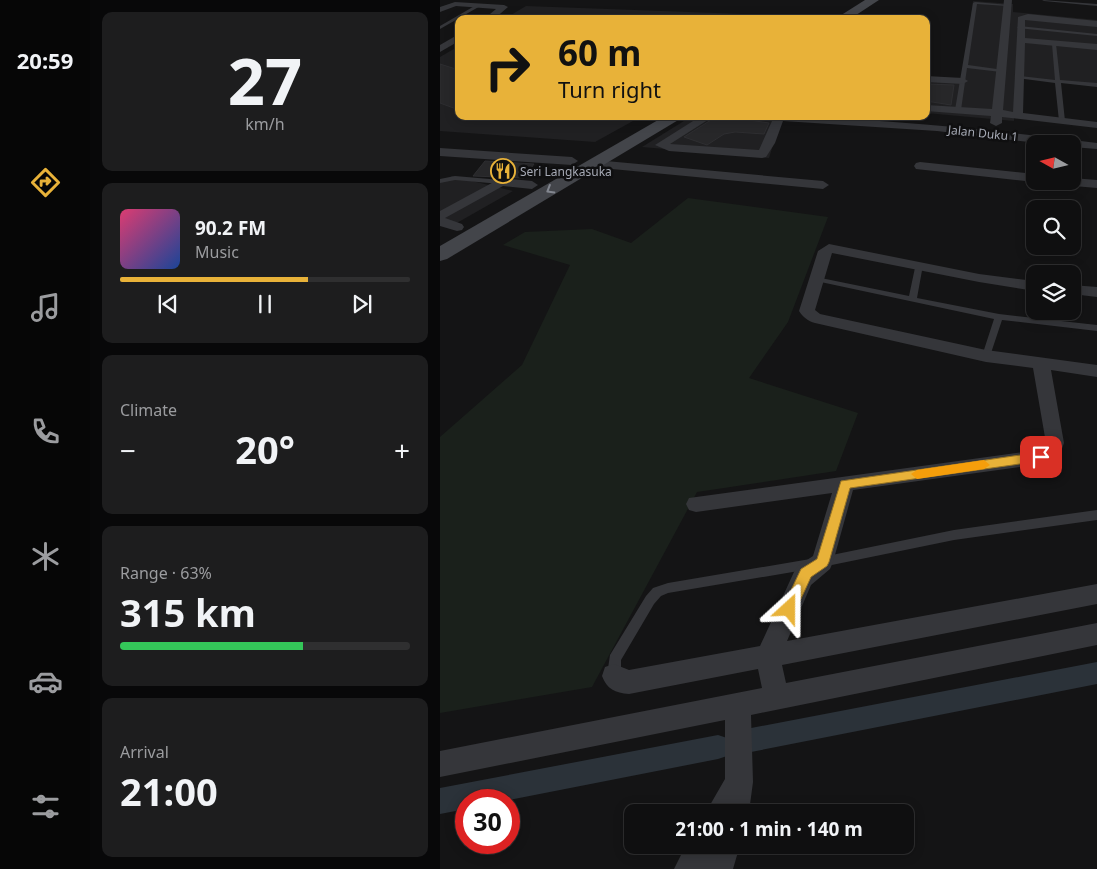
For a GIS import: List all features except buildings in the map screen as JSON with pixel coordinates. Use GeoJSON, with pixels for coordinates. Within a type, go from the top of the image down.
{"type":"FeatureCollection","features":[{"type":"Feature","properties":{"kind":"main road"},"geometry":{"type":"LineString","coordinates":[[837,15],[854,0]]}},
{"type":"Feature","properties":{"kind":"main road"},"geometry":{"type":"LineString","coordinates":[[837,15],[873,0]]}},
{"type":"Feature","properties":{"kind":"main road"},"geometry":{"type":"LineString","coordinates":[[440,237],[645,120]]}},
{"type":"Feature","properties":{"kind":"main road"},"geometry":{"type":"LineString","coordinates":[[440,256],[670,120]]}},
{"type":"Feature","properties":{"kind":"street"},"geometry":{"type":"LineString","coordinates":[[440,10],[455,4],[504,7],[493,15]]}},
{"type":"Feature","properties":{"kind":"street"},"geometry":{"type":"LineString","coordinates":[[996,118],[1001,70],[1013,6],[1096,21]]}},
{"type":"Feature","properties":{"kind":"street"},"geometry":{"type":"LineString","coordinates":[[1018,116],[1020,78],[1019,27],[1021,19],[1028,17],[1096,21]]}},
{"type":"Feature","properties":{"kind":"street"},"geometry":{"type":"LineString","coordinates":[[441,48],[455,39]]}},
{"type":"Feature","properties":{"kind":"street"},"geometry":{"type":"LineString","coordinates":[[1020,40],[1096,47],[1097,58]]}},
{"type":"Feature","properties":{"kind":"street"},"geometry":{"type":"LineString","coordinates":[[930,79],[962,81]]}},
{"type":"Feature","properties":{"kind":"street"},"geometry":{"type":"LineString","coordinates":[[930,108],[958,110],[1097,136]]}},
{"type":"Feature","properties":{"kind":"street"},"geometry":{"type":"LineString","coordinates":[[930,116],[996,118],[1018,116],[1097,125]]}},
{"type":"Feature","properties":{"kind":"street"},"geometry":{"type":"LineString","coordinates":[[702,120],[661,145],[669,148],[762,154],[770,143],[777,120]]}},
{"type":"Feature","properties":{"kind":"street","name":"Jalan Duku 1"},"geometry":{"type":"LineString","coordinates":[[821,120],[937,128],[1097,146]]}},
{"type":"Feature","properties":{"kind":"street"},"geometry":{"type":"LineString","coordinates":[[440,152],[572,161]]}},
{"type":"Feature","properties":{"kind":"street"},"geometry":{"type":"LineString","coordinates":[[595,164],[822,185]]}},
{"type":"Feature","properties":{"kind":"street"},"geometry":{"type":"LineString","coordinates":[[920,166],[1026,177]]}},
{"type":"Feature","properties":{"kind":"street"},"geometry":{"type":"LineString","coordinates":[[440,216],[501,182],[532,184]]}},
{"type":"Feature","properties":{"kind":"street"},"geometry":{"type":"LineString","coordinates":[[1081,183],[1097,184]]}},
{"type":"Feature","properties":{"kind":"street"},"geometry":{"type":"LineString","coordinates":[[440,221],[458,227]]}},
{"type":"Feature","properties":{"kind":"street"},"geometry":{"type":"LineString","coordinates":[[1026,285],[979,278],[829,248],[825,251],[807,312],[814,318],[986,356],[1041,365],[1097,371]]}},
{"type":"Feature","properties":{"kind":"street"},"geometry":{"type":"LineString","coordinates":[[1081,290],[1097,292]]}},
{"type":"Feature","properties":{"kind":"street"},"geometry":{"type":"LineString","coordinates":[[696,504],[1041,457],[1052,452],[1055,443],[1041,365]]}},
{"type":"Feature","properties":{"kind":"street"},"geometry":{"type":"LineString","coordinates":[[776,697],[768,656],[802,579],[806,573],[822,562],[845,484]]}},
{"type":"Feature","properties":{"kind":"street"},"geometry":{"type":"LineString","coordinates":[[614,676],[620,681],[630,682],[1097,594]]}},
{"type":"Feature","properties":{"kind":"street"},"geometry":{"type":"LineString","coordinates":[[440,764],[1097,634]]}},
{"type":"Feature","properties":{"kind":"street"},"geometry":{"type":"LineString","coordinates":[[736,804],[739,782],[738,705]]}},
{"type":"Feature","properties":{"kind":"street"},"geometry":{"type":"LineString","coordinates":[[725,804],[739,782]]}},
{"type":"Feature","properties":{"kind":"street"},"geometry":{"type":"LineString","coordinates":[[689,869],[696,854]]}},
{"type":"Feature","properties":{"kind":"street"},"geometry":{"type":"LineString","coordinates":[[718,869],[723,854]]}},
{"type":"Feature","properties":{"kind":"lane"},"geometry":{"type":"LineString","coordinates":[[1044,2],[1097,6]]}},
{"type":"Feature","properties":{"kind":"lane"},"geometry":{"type":"LineString","coordinates":[[958,110],[975,3],[1013,6]]}},
{"type":"Feature","properties":{"kind":"lane"},"geometry":{"type":"LineString","coordinates":[[463,15],[480,5]]}},
{"type":"Feature","properties":{"kind":"lane"},"geometry":{"type":"LineString","coordinates":[[440,28],[455,19]]}},
{"type":"Feature","properties":{"kind":"lane"},"geometry":{"type":"LineString","coordinates":[[1096,21],[1096,47]]}},
{"type":"Feature","properties":{"kind":"lane"},"geometry":{"type":"LineString","coordinates":[[1019,27],[1096,34]]}},
{"type":"Feature","properties":{"kind":"lane"},"geometry":{"type":"LineString","coordinates":[[1054,44],[1062,121]]}},
{"type":"Feature","properties":{"kind":"lane"},"geometry":{"type":"LineString","coordinates":[[965,66],[1001,70]]}},
{"type":"Feature","properties":{"kind":"lane"},"geometry":{"type":"LineString","coordinates":[[1020,78],[1097,85]]}},
{"type":"Feature","properties":{"kind":"lane"},"geometry":{"type":"LineString","coordinates":[[440,181],[455,178],[501,182]]}},
{"type":"Feature","properties":{"kind":"lane"},"geometry":{"type":"LineString","coordinates":[[913,299],[919,265]]}},
{"type":"Feature","properties":{"kind":"lane"},"geometry":{"type":"LineString","coordinates":[[816,278],[999,317],[1097,328]]}},
{"type":"Feature","properties":{"kind":"lane"},"geometry":{"type":"LineString","coordinates":[[986,356],[999,317]]}},
{"type":"Feature","properties":{"kind":"lane"},"geometry":{"type":"LineString","coordinates":[[614,676],[615,659],[657,592],[668,588],[822,562],[954,535],[1097,515]]}},
{"type":"Feature","properties":{"kind":"shaded area"},"geometry":{"type":"Polygon","coordinates":[[[973,1],[1013,4],[1013,12],[1097,20],[1097,85],[1015,77],[1014,121],[930,113],[930,77],[963,79],[973,1]]]}},
{"type":"Feature","properties":{"kind":"shaded area"},"geometry":{"type":"Polygon","coordinates":[[[526,6],[768,15],[511,15],[526,6]]]}},
{"type":"Feature","properties":{"kind":"shaded area"},"geometry":{"type":"Polygon","coordinates":[[[455,48],[455,120],[635,120],[595,142],[440,131],[440,57],[455,48]]]}},
{"type":"Feature","properties":{"kind":"shaded area"},"geometry":{"type":"Polygon","coordinates":[[[686,120],[781,120],[769,158],[642,147],[686,120]]]}},
{"type":"Feature","properties":{"kind":"shaded area"},"geometry":{"type":"Polygon","coordinates":[[[452,176],[513,191],[455,224],[440,223],[440,182],[452,176]]]}},
{"type":"Feature","properties":{"kind":"shaded area"},"geometry":{"type":"Polygon","coordinates":[[[688,198],[828,217],[788,322],[749,378],[858,413],[836,471],[697,492],[592,687],[440,713],[440,437],[522,365],[570,265],[503,245],[525,232],[592,229],[631,243],[688,198]]]}},
{"type":"Feature","properties":{"kind":"waterway"},"geometry":{"type":"LineString","coordinates":[[746,741],[1097,673]]}},
{"type":"Feature","properties":{"kind":"waterway"},"geometry":{"type":"LineString","coordinates":[[440,801],[718,747]]}},
{"type":"Feature","properties":{"kind":"slow traffic"},"geometry":{"type":"LineString","coordinates":[[917,474],[984,465]]}},
{"type":"Feature","properties":{"kind":"place","name":"Seri Langkasuka"},"geometry":{"type":"Point","coordinates":[503,171]}},
{"type":"Feature","properties":{"kind":"route"},"geometry":{"type":"LineString","coordinates":[[789,609],[806,573],[819,566],[822,562],[845,484],[1041,457]]}}]}
